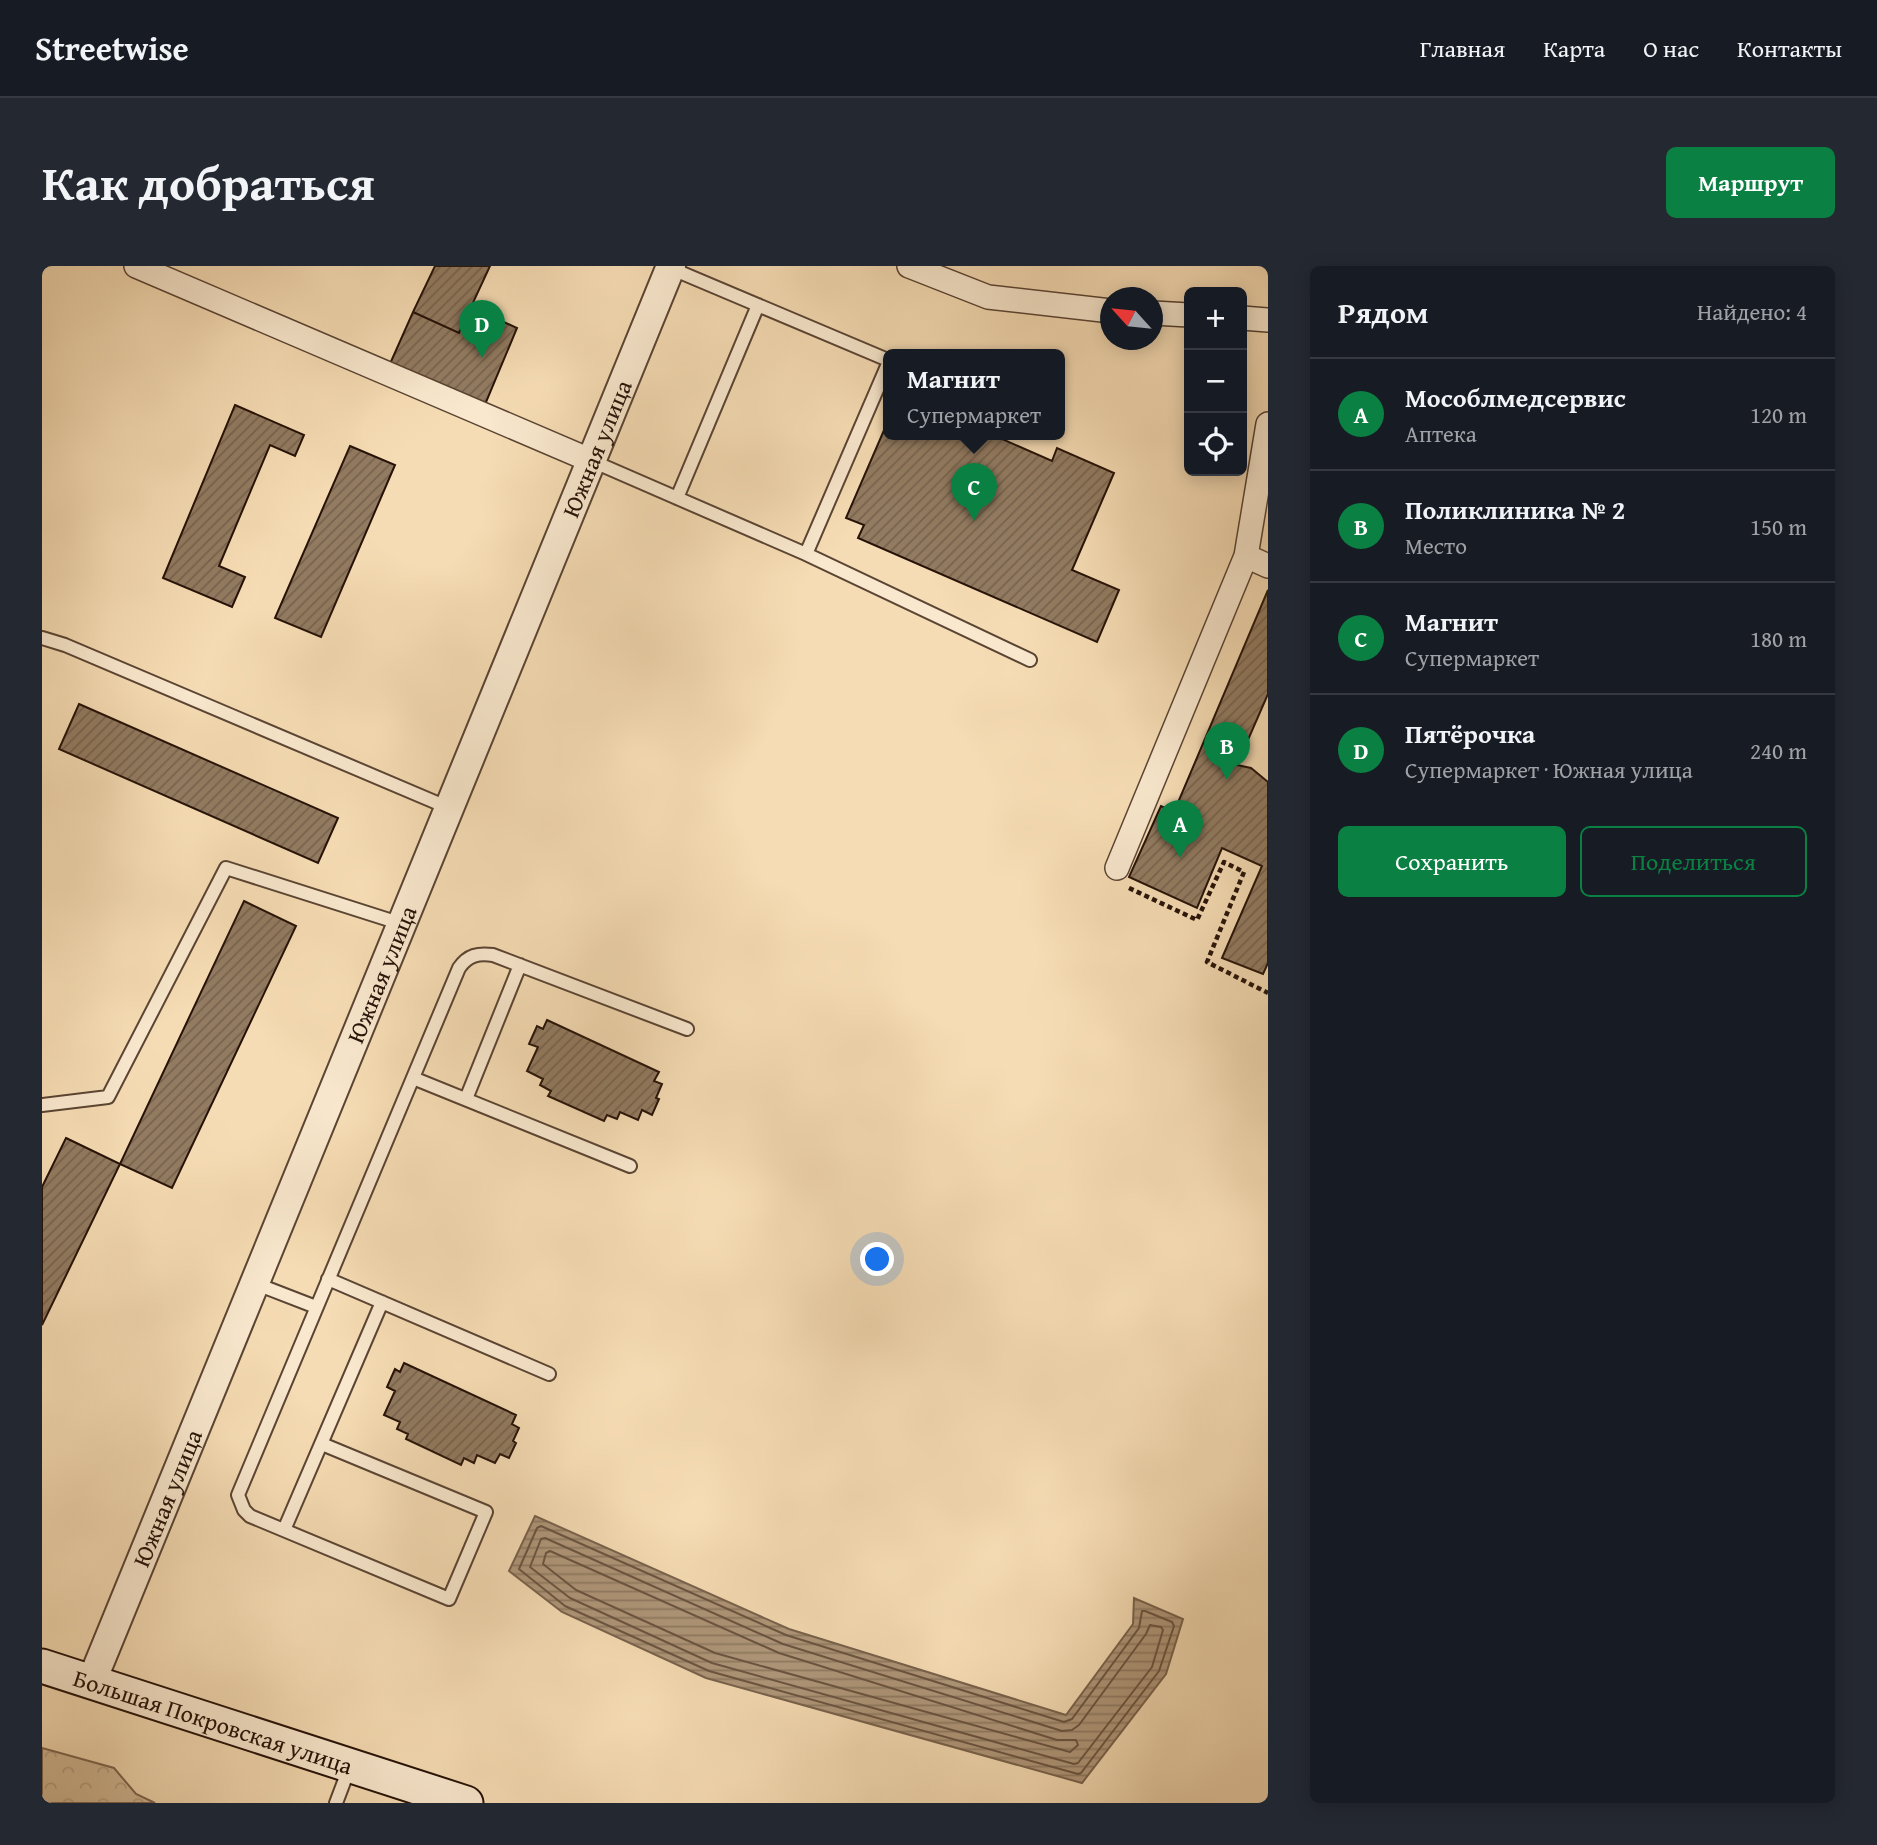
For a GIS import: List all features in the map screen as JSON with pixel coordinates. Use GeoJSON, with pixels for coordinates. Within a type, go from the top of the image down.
{"type":"FeatureCollection","features":[{"type":"Feature","properties":{"kind":"main road","name":"Большая Покровская улица"},"geometry":{"type":"LineString","coordinates":[[42,1666],[466,1803]]}},
{"type":"Feature","properties":{"kind":"street"},"geometry":{"type":"LineString","coordinates":[[136,266],[592,461]]}},
{"type":"Feature","properties":{"kind":"street"},"geometry":{"type":"LineString","coordinates":[[909,266],[988,297],[1100,310]]}},
{"type":"Feature","properties":{"kind":"street","name":"Южная улица"},"geometry":{"type":"LineString","coordinates":[[91,1682],[670,267]]}},
{"type":"Feature","properties":{"kind":"street"},"geometry":{"type":"LineString","coordinates":[[1163,314],[1184,315]]}},
{"type":"Feature","properties":{"kind":"street"},"geometry":{"type":"LineString","coordinates":[[1247,318],[1268,320]]}},
{"type":"Feature","properties":{"kind":"street"},"geometry":{"type":"LineString","coordinates":[[1121,877],[1246,556],[1268,424]]}},
{"type":"Feature","properties":{"kind":"street"},"geometry":{"type":"LineString","coordinates":[[1246,556],[1268,566]]}},
{"type":"Feature","properties":{"kind":"lane"},"geometry":{"type":"LineString","coordinates":[[670,267],[883,360]]}},
{"type":"Feature","properties":{"kind":"lane"},"geometry":{"type":"LineString","coordinates":[[677,498],[758,305]]}},
{"type":"Feature","properties":{"kind":"lane"},"geometry":{"type":"LineString","coordinates":[[806,554],[883,374]]}},
{"type":"Feature","properties":{"kind":"lane"},"geometry":{"type":"LineString","coordinates":[[592,461],[806,554],[1030,660]]}},
{"type":"Feature","properties":{"kind":"lane"},"geometry":{"type":"LineString","coordinates":[[42,638],[65,645],[449,808]]}},
{"type":"Feature","properties":{"kind":"lane"},"geometry":{"type":"LineString","coordinates":[[42,1105],[108,1097],[226,868],[402,925]]}},
{"type":"Feature","properties":{"kind":"lane"},"geometry":{"type":"LineString","coordinates":[[322,1444],[486,1512],[449,1600],[250,1516],[244,1510],[238,1495],[459,968],[465,960],[483,954],[493,955],[687,1029]]}},
{"type":"Feature","properties":{"kind":"lane"},"geometry":{"type":"LineString","coordinates":[[466,1099],[520,965]]}},
{"type":"Feature","properties":{"kind":"lane"},"geometry":{"type":"LineString","coordinates":[[413,1078],[630,1166]]}},
{"type":"Feature","properties":{"kind":"lane"},"geometry":{"type":"LineString","coordinates":[[328,1279],[549,1374]]}},
{"type":"Feature","properties":{"kind":"lane"},"geometry":{"type":"LineString","coordinates":[[254,1283],[316,1307]]}},
{"type":"Feature","properties":{"kind":"lane"},"geometry":{"type":"LineString","coordinates":[[284,1530],[382,1302]]}},
{"type":"Feature","properties":{"kind":"lane"},"geometry":{"type":"LineString","coordinates":[[336,1803],[350,1766]]}},
{"type":"Feature","properties":{"kind":"path"},"geometry":{"type":"LineString","coordinates":[[1121,877],[1198,920],[1224,862],[1244,872],[1208,962],[1268,993]]}},
{"type":"Feature","properties":{"kind":"green space"},"geometry":{"type":"Polygon","coordinates":[[[42,1748],[114,1768],[136,1794],[155,1803],[42,1803],[42,1748]]]}},
{"type":"Feature","properties":{"kind":"water"},"geometry":{"type":"Polygon","coordinates":[[[535,1516],[789,1629],[1066,1715],[1133,1624],[1134,1598],[1183,1619],[1166,1674],[1082,1783],[706,1678],[562,1612],[509,1571],[535,1516]]]}},
{"type":"Feature","properties":{"kind":"building"},"geometry":{"type":"Polygon","coordinates":[[[435,266],[490,266],[459,333],[413,312],[435,266]]]}},
{"type":"Feature","properties":{"kind":"building"},"geometry":{"type":"Polygon","coordinates":[[[471,307],[517,328],[484,407],[389,366],[413,312],[459,333],[471,307]]]}},
{"type":"Feature","properties":{"kind":"building"},"geometry":{"type":"Polygon","coordinates":[[[235,405],[304,435],[295,456],[270,445],[219,566],[245,577],[232,607],[163,578],[235,405]]]}},
{"type":"Feature","properties":{"kind":"building"},"geometry":{"type":"Polygon","coordinates":[[[883,433],[883,440],[1004,440],[1052,461],[1057,448],[1114,473],[1072,570],[1119,590],[1097,642],[858,538],[864,525],[846,518],[883,433]]]}},
{"type":"Feature","properties":{"kind":"building"},"geometry":{"type":"Polygon","coordinates":[[[350,446],[395,465],[321,637],[275,618],[350,446]]]}},
{"type":"Feature","properties":{"kind":"building"},"geometry":{"type":"Polygon","coordinates":[[[1268,590],[1268,694],[1237,765],[1251,768],[1268,782],[1268,963],[1263,974],[1222,958],[1262,866],[1222,848],[1197,908],[1129,877],[1161,806],[1174,812],[1268,590]]]}},
{"type":"Feature","properties":{"kind":"building"},"geometry":{"type":"Polygon","coordinates":[[[79,704],[338,818],[318,863],[59,749],[79,704]]]}},
{"type":"Feature","properties":{"kind":"building"},"geometry":{"type":"Polygon","coordinates":[[[244,901],[296,926],[172,1188],[120,1164],[244,901]]]}},
{"type":"Feature","properties":{"kind":"building"},"geometry":{"type":"Polygon","coordinates":[[[547,1020],[659,1072],[654,1081],[662,1084],[652,1115],[642,1110],[638,1120],[620,1112],[617,1119],[607,1115],[604,1121],[548,1096],[551,1091],[540,1085],[543,1079],[527,1071],[538,1047],[529,1044],[537,1026],[543,1029],[547,1020]]]}},
{"type":"Feature","properties":{"kind":"building"},"geometry":{"type":"Polygon","coordinates":[[[66,1138],[120,1164],[42,1325],[42,1187],[66,1138]]]}},
{"type":"Feature","properties":{"kind":"building"},"geometry":{"type":"Polygon","coordinates":[[[404,1363],[516,1415],[512,1424],[519,1428],[509,1458],[500,1454],[495,1463],[477,1455],[474,1463],[464,1458],[461,1465],[406,1439],[408,1434],[397,1429],[400,1422],[384,1415],[395,1391],[387,1387],[395,1369],[400,1372],[404,1363]]]}},
{"type":"Feature","properties":{"kind":"place","name":"Пятёрочка"},"geometry":{"type":"Point","coordinates":[482,358]}},
{"type":"Feature","properties":{"kind":"place","name":"Магнит"},"geometry":{"type":"Point","coordinates":[974,521]}},
{"type":"Feature","properties":{"kind":"place","name":"Поликлиника № 2"},"geometry":{"type":"Point","coordinates":[1227,780]}},
{"type":"Feature","properties":{"kind":"place","name":"Мособлмедсервис"},"geometry":{"type":"Point","coordinates":[1180,858]}}]}
